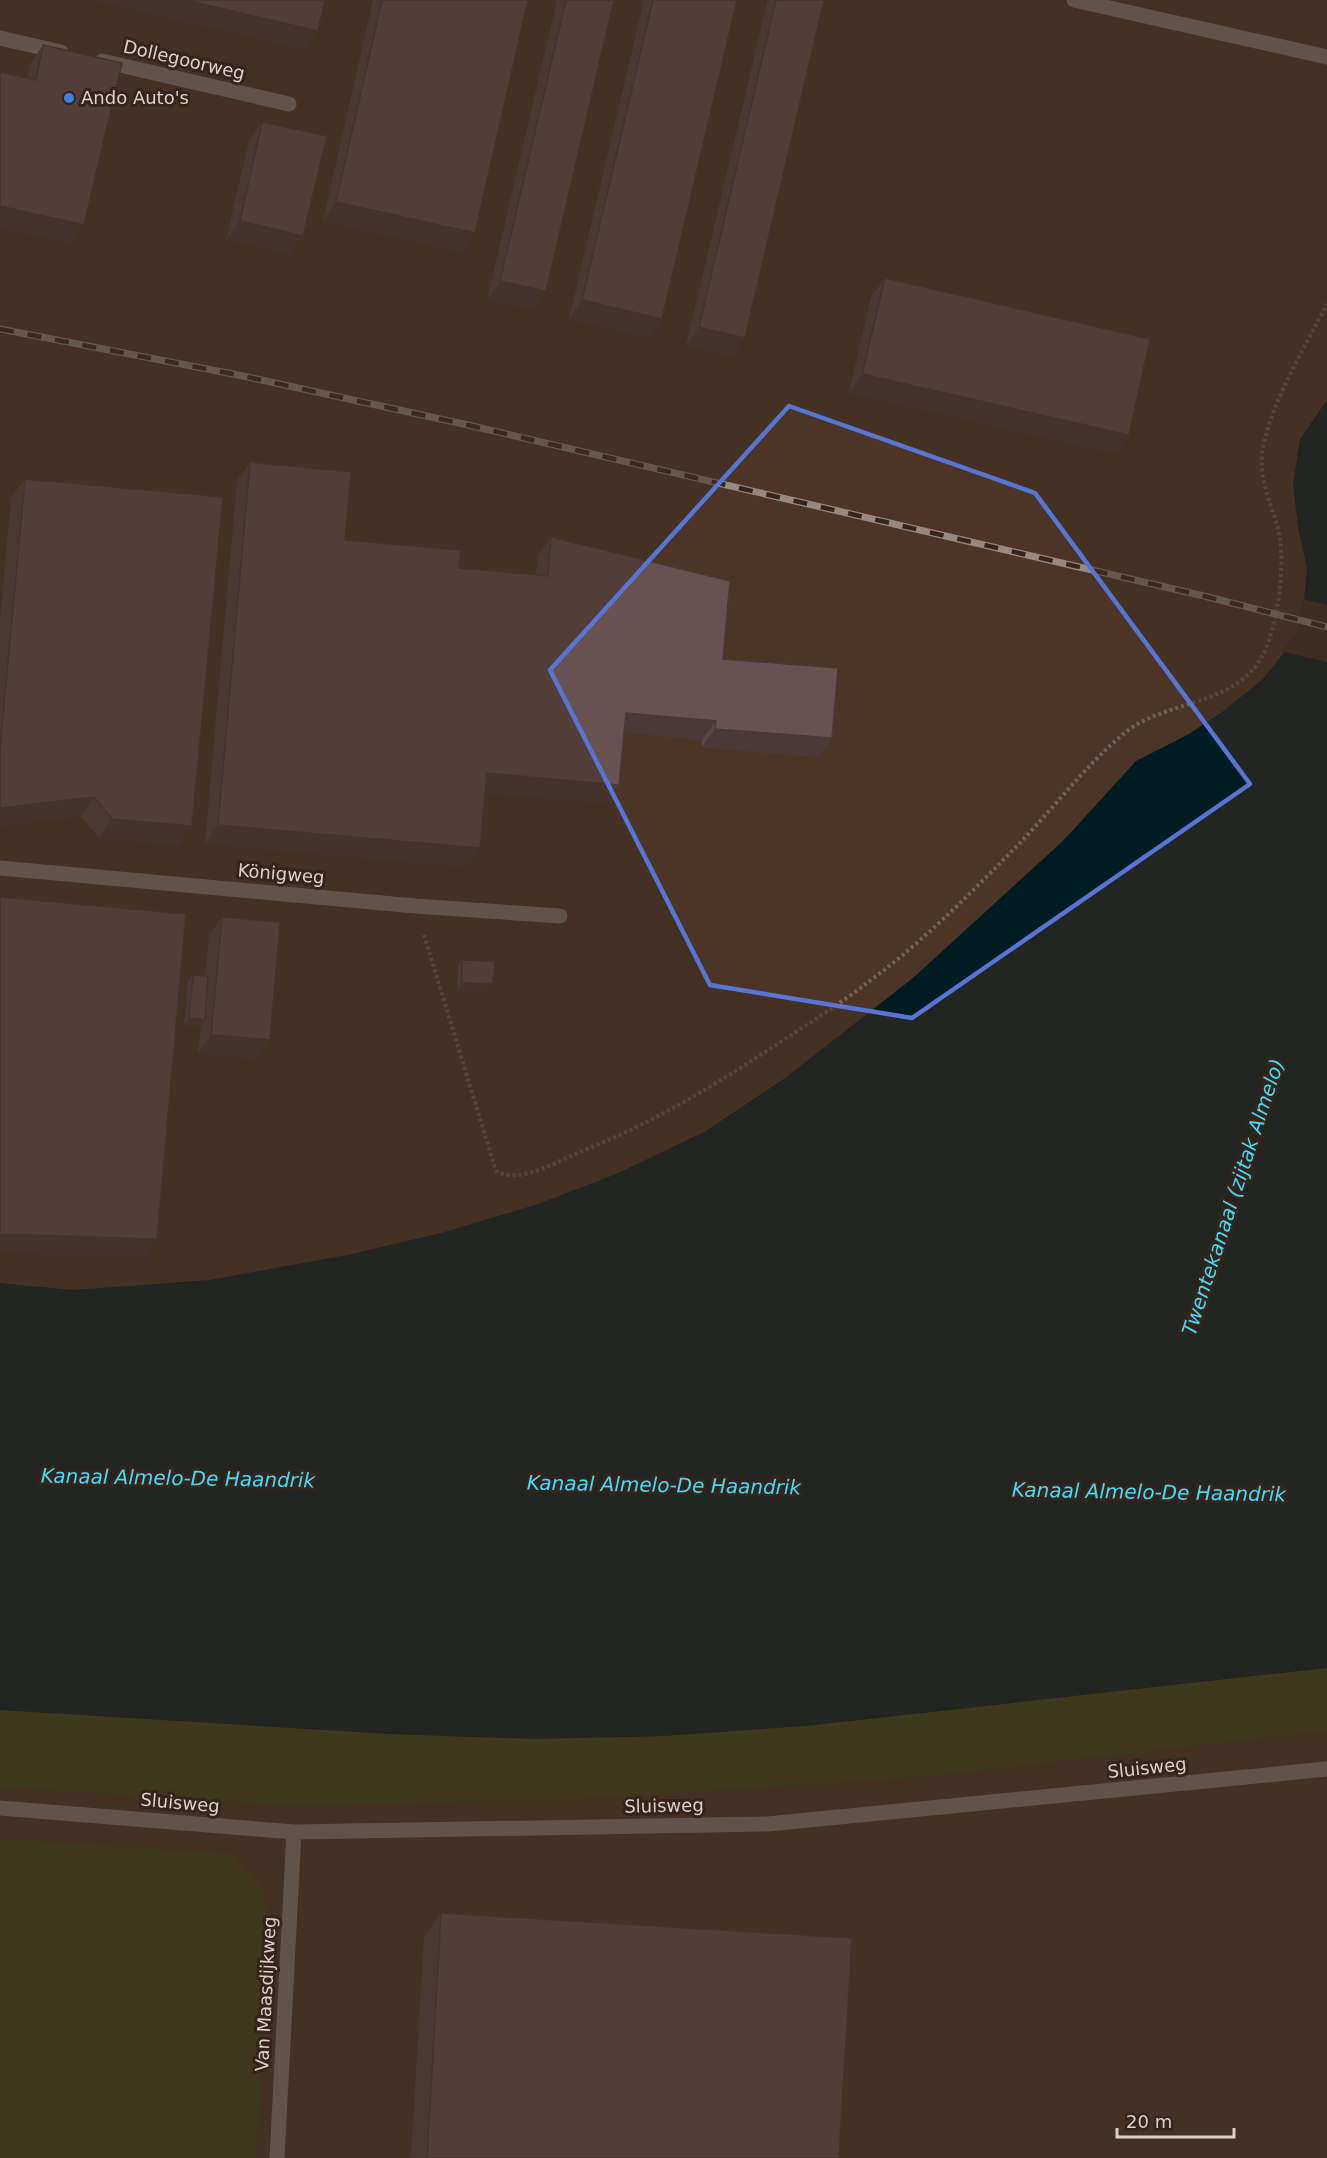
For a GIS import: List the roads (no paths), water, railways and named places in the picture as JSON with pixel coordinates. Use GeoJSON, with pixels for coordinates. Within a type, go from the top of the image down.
{"type":"FeatureCollection","features":[{"type":"Feature","properties":{"kind":"street"},"geometry":{"type":"LineString","coordinates":[[1074,0],[1327,57]]}},
{"type":"Feature","properties":{"kind":"street","name":"Dollegoorweg"},"geometry":{"type":"LineString","coordinates":[[0,38],[289,104]]}},
{"type":"Feature","properties":{"kind":"street","name":"Königweg"},"geometry":{"type":"LineString","coordinates":[[0,868],[415,906],[560,915]]}},
{"type":"Feature","properties":{"kind":"street","name":"Sluisweg"},"geometry":{"type":"LineString","coordinates":[[0,1808],[294,1832],[768,1824],[1327,1769]]}},
{"type":"Feature","properties":{"kind":"street","name":"Van Maasdijkweg"},"geometry":{"type":"LineString","coordinates":[[277,2158],[294,1832]]}},
{"type":"Feature","properties":{"kind":"water"},"geometry":{"type":"Polygon","coordinates":[[[1327,400],[1327,1668],[806,1726],[664,1736],[535,1739],[390,1734],[0,1710],[0,1283],[73,1290],[209,1280],[347,1255],[441,1233],[538,1204],[616,1174],[706,1131],[785,1078],[913,978],[1064,840],[1136,761],[1189,734],[1222,712],[1262,680],[1301,631],[1307,568],[1298,528],[1293,484],[1300,439],[1327,400]]]}},
{"type":"Feature","properties":{"kind":"railway"},"geometry":{"type":"LineString","coordinates":[[0,329],[243,376],[468,425],[1204,596],[1327,627]]}},
{"type":"Feature","properties":{"kind":"place","name":"Ando Auto's"},"geometry":{"type":"Point","coordinates":[69,98]}},
{"type":"Feature","properties":{"kind":"water label","name":"Twentekanaal (zijtak Almelo)"},"geometry":{"type":"Point","coordinates":[1233,1197]}},
{"type":"Feature","properties":{"kind":"water label","name":"Kanaal Almelo-De Haandrik"},"geometry":{"type":"Point","coordinates":[178,1478]}},
{"type":"Feature","properties":{"kind":"water label","name":"Kanaal Almelo-De Haandrik"},"geometry":{"type":"Point","coordinates":[664,1485]}},
{"type":"Feature","properties":{"kind":"water label","name":"Kanaal Almelo-De Haandrik"},"geometry":{"type":"Point","coordinates":[1149,1492]}}]}
